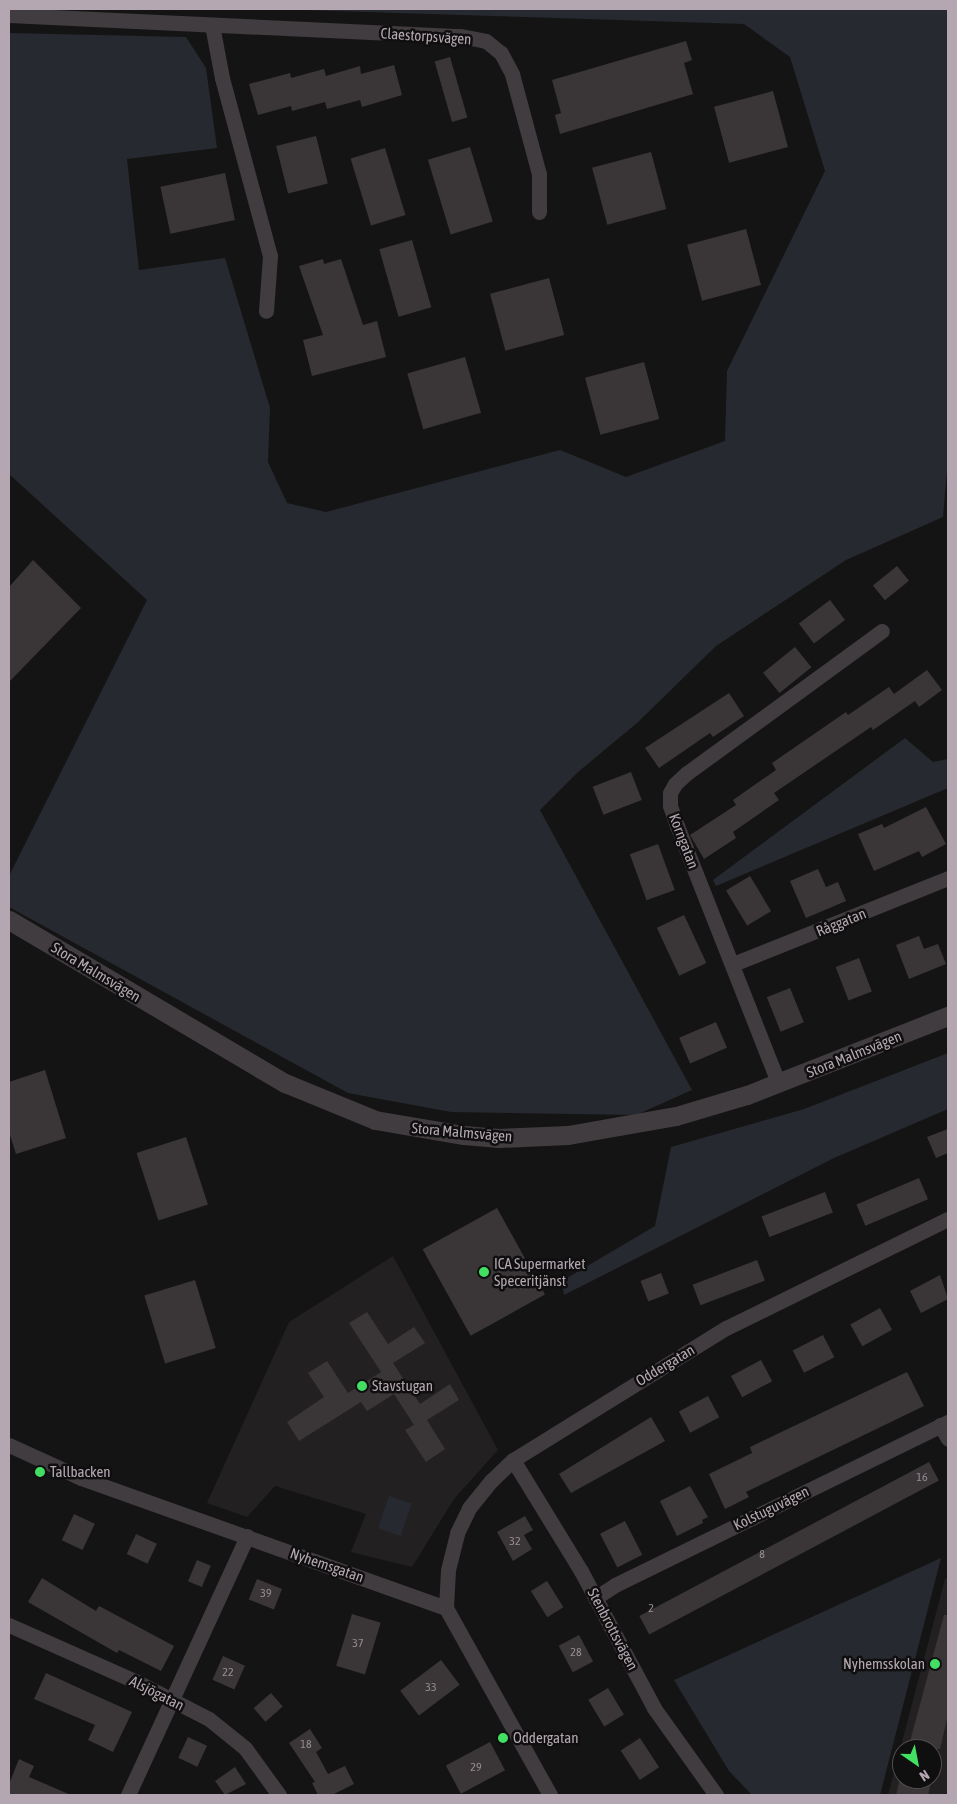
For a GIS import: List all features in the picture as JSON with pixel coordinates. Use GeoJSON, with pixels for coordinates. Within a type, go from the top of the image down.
{"type":"FeatureCollection","features":[{"type":"Feature","properties":{"kind":"street","name":"Claestorpsvägen"},"geometry":{"type":"LineString","coordinates":[[9,15],[461,36],[486,41],[501,53],[512,74],[539,174],[539,212]]}},
{"type":"Feature","properties":{"kind":"street"},"geometry":{"type":"LineString","coordinates":[[212,25],[222,78],[270,256],[266,311]]}},
{"type":"Feature","properties":{"kind":"street","name":"Korngatan"},"geometry":{"type":"LineString","coordinates":[[778,1082],[670,806],[675,784],[882,631]]}},
{"type":"Feature","properties":{"kind":"street","name":"Råggatan"},"geometry":{"type":"LineString","coordinates":[[733,964],[948,878]]}},
{"type":"Feature","properties":{"kind":"street","name":"Stora Malmsvägen"},"geometry":{"type":"LineString","coordinates":[[9,920],[285,1083],[375,1120],[408,1128],[499,1138],[568,1135],[676,1116],[718,1105],[948,1016]]}},
{"type":"Feature","properties":{"kind":"street","name":"Oddergatan"},"geometry":{"type":"LineString","coordinates":[[446,1608],[448,1570],[457,1534],[469,1508],[491,1481],[513,1460],[726,1328],[948,1219]]}},
{"type":"Feature","properties":{"kind":"street"},"geometry":{"type":"LineString","coordinates":[[944,1424],[948,1439]]}},
{"type":"Feature","properties":{"kind":"street","name":"Kolstuguvägen"},"geometry":{"type":"LineString","coordinates":[[595,1598],[615,1585],[944,1424]]}},
{"type":"Feature","properties":{"kind":"street","name":"Nyhemsgatan"},"geometry":{"type":"LineString","coordinates":[[9,1445],[81,1478],[446,1608]]}},
{"type":"Feature","properties":{"kind":"street","name":"Stenbrottsvägen"},"geometry":{"type":"LineString","coordinates":[[513,1460],[595,1598],[654,1708],[716,1795]]}},
{"type":"Feature","properties":{"kind":"street"},"geometry":{"type":"LineString","coordinates":[[128,1795],[173,1701],[247,1536]]}},
{"type":"Feature","properties":{"kind":"street"},"geometry":{"type":"LineString","coordinates":[[446,1608],[550,1795]]}},
{"type":"Feature","properties":{"kind":"street","name":"Alsjögatan"},"geometry":{"type":"LineString","coordinates":[[9,1625],[173,1701],[231,1734],[260,1766],[279,1795]]}},
{"type":"Feature","properties":{"kind":"shaded area"},"geometry":{"type":"Polygon","coordinates":[[[270,9],[948,9],[948,458],[943,517],[846,560],[716,646],[637,723],[578,772],[540,810],[692,1090],[636,1115],[451,1112],[348,1093],[9,907],[9,876],[147,600],[9,474],[9,33],[186,37],[206,68],[217,148],[127,159],[139,270],[225,258],[270,408],[268,462],[287,503],[326,512],[560,450],[626,477],[725,441],[727,371],[825,171],[790,57],[744,24],[270,9]]]}},
{"type":"Feature","properties":{"kind":"shaded area"},"geometry":{"type":"Polygon","coordinates":[[[905,738],[933,762],[948,759],[948,788],[716,886],[713,880],[905,738]]]}},
{"type":"Feature","properties":{"kind":"shaded area"},"geometry":{"type":"Polygon","coordinates":[[[948,1053],[948,1109],[834,1158],[564,1295],[562,1281],[655,1226],[671,1147],[804,1109],[948,1053]]]}},
{"type":"Feature","properties":{"kind":"shaded area","name":"Stavstugan"},"geometry":{"type":"Polygon","coordinates":[[[393,1256],[498,1450],[454,1499],[412,1567],[351,1552],[366,1514],[275,1486],[247,1517],[207,1503],[289,1322],[393,1256]]]}},
{"type":"Feature","properties":{"kind":"shaded area"},"geometry":{"type":"Polygon","coordinates":[[[389,1496],[412,1504],[401,1536],[378,1528],[389,1496]]]}},
{"type":"Feature","properties":{"kind":"shaded area"},"geometry":{"type":"Polygon","coordinates":[[[941,1558],[894,1739],[892,1739],[892,1748],[880,1795],[752,1795],[729,1771],[674,1680],[941,1558]]]}},
{"type":"Feature","properties":{"kind":"shaded area","name":"Nyhemsskolan"},"geometry":{"type":"Polygon","coordinates":[[[948,1578],[948,1795],[888,1795],[892,1780],[892,1789],[942,1789],[942,1739],[903,1739],[945,1579],[948,1578]]]}},
{"type":"Feature","properties":{"kind":"building"},"geometry":{"type":"Polygon","coordinates":[[[686,41],[692,60],[684,63],[693,94],[560,134],[555,115],[561,113],[552,80],[686,41]]]}},
{"type":"Feature","properties":{"kind":"building"},"geometry":{"type":"Polygon","coordinates":[[[450,57],[467,118],[452,122],[435,61],[450,57]]]}},
{"type":"Feature","properties":{"kind":"building"},"geometry":{"type":"Polygon","coordinates":[[[394,65],[402,95],[362,107],[360,100],[327,109],[325,102],[292,111],[291,106],[258,115],[249,84],[290,73],[291,78],[324,69],[326,76],[360,66],[361,74],[394,65]]]}},
{"type":"Feature","properties":{"kind":"building"},"geometry":{"type":"Polygon","coordinates":[[[773,91],[788,147],[729,163],[714,107],[773,91]]]}},
{"type":"Feature","properties":{"kind":"building"},"geometry":{"type":"Polygon","coordinates":[[[316,136],[328,184],[288,193],[276,146],[316,136]]]}},
{"type":"Feature","properties":{"kind":"building"},"geometry":{"type":"Polygon","coordinates":[[[470,147],[493,222],[451,234],[428,160],[470,147]]]}},
{"type":"Feature","properties":{"kind":"building"},"geometry":{"type":"Polygon","coordinates":[[[385,148],[405,215],[371,225],[351,159],[385,148]]]}},
{"type":"Feature","properties":{"kind":"building"},"geometry":{"type":"Polygon","coordinates":[[[651,152],[666,209],[607,225],[592,168],[651,152]]]}},
{"type":"Feature","properties":{"kind":"building"},"geometry":{"type":"Polygon","coordinates":[[[225,173],[235,220],[170,234],[160,187],[225,173]]]}},
{"type":"Feature","properties":{"kind":"building"},"geometry":{"type":"Polygon","coordinates":[[[746,229],[761,285],[702,301],[687,245],[746,229]]]}},
{"type":"Feature","properties":{"kind":"building"},"geometry":{"type":"Polygon","coordinates":[[[412,240],[431,307],[399,317],[379,249],[412,240]]]}},
{"type":"Feature","properties":{"kind":"building"},"geometry":{"type":"Polygon","coordinates":[[[323,259],[324,264],[341,259],[363,325],[377,321],[386,357],[312,376],[303,340],[323,335],[299,266],[323,259]]]}},
{"type":"Feature","properties":{"kind":"building"},"geometry":{"type":"Polygon","coordinates":[[[549,278],[564,335],[505,351],[490,294],[549,278]]]}},
{"type":"Feature","properties":{"kind":"building"},"geometry":{"type":"Polygon","coordinates":[[[465,357],[481,413],[423,429],[407,374],[465,357]]]}},
{"type":"Feature","properties":{"kind":"building"},"geometry":{"type":"Polygon","coordinates":[[[644,362],[659,419],[600,435],[585,378],[644,362]]]}},
{"type":"Feature","properties":{"kind":"building"},"geometry":{"type":"Polygon","coordinates":[[[33,560],[81,608],[9,682],[9,587],[33,560]]]}},
{"type":"Feature","properties":{"kind":"building"},"geometry":{"type":"Polygon","coordinates":[[[897,566],[909,581],[885,600],[873,586],[897,566]]]}},
{"type":"Feature","properties":{"kind":"building"},"geometry":{"type":"Polygon","coordinates":[[[830,600],[845,620],[814,643],[799,623],[830,600]]]}},
{"type":"Feature","properties":{"kind":"building"},"geometry":{"type":"Polygon","coordinates":[[[795,647],[811,667],[779,693],[763,673],[795,647]]]}},
{"type":"Feature","properties":{"kind":"building"},"geometry":{"type":"Polygon","coordinates":[[[927,670],[942,690],[919,707],[915,701],[873,730],[871,727],[774,793],[779,800],[733,832],[736,838],[704,859],[690,835],[736,805],[733,800],[776,770],[772,763],[846,712],[848,715],[889,687],[894,694],[927,670]]]}},
{"type":"Feature","properties":{"kind":"building"},"geometry":{"type":"Polygon","coordinates":[[[729,693],[744,716],[713,737],[710,733],[659,768],[645,748],[729,693]]]}},
{"type":"Feature","properties":{"kind":"building"},"geometry":{"type":"Polygon","coordinates":[[[631,772],[642,800],[603,815],[593,787],[631,772]]]}},
{"type":"Feature","properties":{"kind":"building"},"geometry":{"type":"Polygon","coordinates":[[[926,807],[946,844],[922,857],[919,851],[874,871],[858,834],[882,824],[884,828],[926,807]]]}},
{"type":"Feature","properties":{"kind":"building"},"geometry":{"type":"Polygon","coordinates":[[[658,844],[675,890],[647,900],[630,854],[658,844]]]}},
{"type":"Feature","properties":{"kind":"building"},"geometry":{"type":"Polygon","coordinates":[[[818,869],[826,887],[838,882],[846,901],[806,918],[790,881],[818,869]]]}},
{"type":"Feature","properties":{"kind":"building"},"geometry":{"type":"Polygon","coordinates":[[[750,876],[771,911],[747,926],[726,890],[750,876]]]}},
{"type":"Feature","properties":{"kind":"building"},"geometry":{"type":"Polygon","coordinates":[[[684,915],[706,963],[679,976],[657,928],[684,915]]]}},
{"type":"Feature","properties":{"kind":"building"},"geometry":{"type":"Polygon","coordinates":[[[919,936],[924,949],[938,944],[946,964],[909,979],[896,945],[919,936]]]}},
{"type":"Feature","properties":{"kind":"building"},"geometry":{"type":"Polygon","coordinates":[[[859,958],[872,992],[849,1001],[836,967],[859,958]]]}},
{"type":"Feature","properties":{"kind":"building"},"geometry":{"type":"Polygon","coordinates":[[[790,988],[804,1022],[781,1032],[767,997],[790,988]]]}},
{"type":"Feature","properties":{"kind":"building"},"geometry":{"type":"Polygon","coordinates":[[[716,1022],[727,1048],[690,1063],[679,1038],[716,1022]]]}},
{"type":"Feature","properties":{"kind":"building"},"geometry":{"type":"Polygon","coordinates":[[[45,1070],[66,1138],[16,1154],[9,1132],[9,1082],[45,1070]]]}},
{"type":"Feature","properties":{"kind":"building"},"geometry":{"type":"Polygon","coordinates":[[[948,1129],[948,1153],[936,1158],[927,1137],[948,1129]]]}},
{"type":"Feature","properties":{"kind":"building"},"geometry":{"type":"Polygon","coordinates":[[[186,1137],[208,1205],[158,1221],[137,1153],[186,1137]]]}},
{"type":"Feature","properties":{"kind":"building"},"geometry":{"type":"Polygon","coordinates":[[[919,1178],[928,1199],[865,1226],[856,1205],[919,1178]]]}},
{"type":"Feature","properties":{"kind":"building"},"geometry":{"type":"Polygon","coordinates":[[[825,1192],[833,1213],[769,1237],[762,1216],[825,1192]]]}},
{"type":"Feature","properties":{"kind":"building","name":"ICA Supermarket Speceritjänst"},"geometry":{"type":"Polygon","coordinates":[[[497,1208],[545,1295],[471,1336],[423,1249],[497,1208]]]}},
{"type":"Feature","properties":{"kind":"building"},"geometry":{"type":"Polygon","coordinates":[[[757,1260],[765,1281],[700,1305],[693,1285],[757,1260]]]}},
{"type":"Feature","properties":{"kind":"building"},"geometry":{"type":"Polygon","coordinates":[[[661,1273],[669,1294],[648,1301],[640,1281],[661,1273]]]}},
{"type":"Feature","properties":{"kind":"building"},"geometry":{"type":"Polygon","coordinates":[[[940,1275],[948,1299],[921,1313],[910,1291],[940,1275]]]}},
{"type":"Feature","properties":{"kind":"building"},"geometry":{"type":"Polygon","coordinates":[[[195,1280],[216,1348],[165,1363],[144,1295],[195,1280]]]}},
{"type":"Feature","properties":{"kind":"building"},"geometry":{"type":"Polygon","coordinates":[[[880,1308],[892,1330],[862,1346],[850,1324],[880,1308]]]}},
{"type":"Feature","properties":{"kind":"building"},"geometry":{"type":"Polygon","coordinates":[[[367,1312],[388,1344],[414,1327],[425,1343],[393,1363],[420,1404],[450,1384],[459,1400],[427,1420],[445,1449],[426,1462],[405,1430],[414,1425],[394,1394],[367,1411],[361,1402],[299,1441],[287,1422],[324,1397],[308,1373],[327,1361],[348,1393],[381,1372],[349,1323],[367,1312]]]}},
{"type":"Feature","properties":{"kind":"building"},"geometry":{"type":"Polygon","coordinates":[[[823,1335],[834,1357],[804,1373],[793,1350],[823,1335]]]}},
{"type":"Feature","properties":{"kind":"building"},"geometry":{"type":"Polygon","coordinates":[[[761,1360],[772,1381],[742,1397],[731,1376],[761,1360]]]}},
{"type":"Feature","properties":{"kind":"building"},"geometry":{"type":"Polygon","coordinates":[[[907,1372],[924,1406],[746,1492],[749,1497],[725,1509],[709,1474],[752,1453],[750,1447],[907,1372]]]}},
{"type":"Feature","properties":{"kind":"building"},"geometry":{"type":"Polygon","coordinates":[[[708,1396],[719,1417],[690,1433],[679,1411],[708,1396]]]}},
{"type":"Feature","properties":{"kind":"building"},"geometry":{"type":"Polygon","coordinates":[[[651,1417],[665,1441],[571,1493],[559,1474],[651,1417]]]}},
{"type":"Feature","properties":{"kind":"building"},"geometry":{"type":"Polygon","coordinates":[[[929,1462],[939,1481],[649,1635],[639,1616],[929,1462]]]}},
{"type":"Feature","properties":{"kind":"building"},"geometry":{"type":"Polygon","coordinates":[[[690,1486],[708,1517],[702,1520],[703,1523],[677,1536],[660,1501],[690,1486]]]}},
{"type":"Feature","properties":{"kind":"building"},"geometry":{"type":"Polygon","coordinates":[[[74,1514],[95,1524],[83,1550],[62,1540],[74,1514]]]}},
{"type":"Feature","properties":{"kind":"building"},"geometry":{"type":"Polygon","coordinates":[[[525,1516],[533,1530],[524,1535],[532,1549],[513,1561],[497,1532],[525,1516]]]}},
{"type":"Feature","properties":{"kind":"building"},"geometry":{"type":"Polygon","coordinates":[[[625,1521],[642,1555],[617,1568],[600,1534],[625,1521]]]}},
{"type":"Feature","properties":{"kind":"building"},"geometry":{"type":"Polygon","coordinates":[[[136,1534],[157,1544],[148,1564],[127,1554],[136,1534]]]}},
{"type":"Feature","properties":{"kind":"building"},"geometry":{"type":"Polygon","coordinates":[[[197,1560],[211,1566],[202,1587],[188,1581],[197,1560]]]}},
{"type":"Feature","properties":{"kind":"building"},"geometry":{"type":"Polygon","coordinates":[[[42,1578],[96,1611],[99,1606],[174,1646],[161,1671],[119,1650],[117,1653],[28,1602],[42,1578]]]}},
{"type":"Feature","properties":{"kind":"building"},"geometry":{"type":"Polygon","coordinates":[[[257,1579],[282,1589],[274,1610],[249,1599],[257,1579]]]}},
{"type":"Feature","properties":{"kind":"building"},"geometry":{"type":"Polygon","coordinates":[[[547,1581],[563,1607],[547,1617],[531,1591],[547,1581]]]}},
{"type":"Feature","properties":{"kind":"building"},"geometry":{"type":"Polygon","coordinates":[[[352,1614],[381,1623],[365,1674],[336,1666],[352,1614]]]}},
{"type":"Feature","properties":{"kind":"building"},"geometry":{"type":"Polygon","coordinates":[[[944,1615],[948,1615],[948,1715],[942,1740],[911,1739],[944,1615]]]}},
{"type":"Feature","properties":{"kind":"building"},"geometry":{"type":"Polygon","coordinates":[[[579,1635],[593,1661],[573,1672],[559,1646],[579,1635]]]}},
{"type":"Feature","properties":{"kind":"building"},"geometry":{"type":"Polygon","coordinates":[[[223,1656],[245,1666],[234,1690],[212,1680],[223,1656]]]}},
{"type":"Feature","properties":{"kind":"building"},"geometry":{"type":"Polygon","coordinates":[[[441,1660],[460,1685],[419,1715],[400,1691],[441,1660]]]}},
{"type":"Feature","properties":{"kind":"building"},"geometry":{"type":"Polygon","coordinates":[[[46,1673],[132,1712],[113,1752],[88,1740],[95,1725],[34,1699],[46,1673]]]}},
{"type":"Feature","properties":{"kind":"building"},"geometry":{"type":"Polygon","coordinates":[[[608,1688],[624,1715],[604,1726],[588,1700],[608,1688]]]}},
{"type":"Feature","properties":{"kind":"building"},"geometry":{"type":"Polygon","coordinates":[[[271,1693],[283,1707],[265,1722],[254,1708],[271,1693]]]}},
{"type":"Feature","properties":{"kind":"building"},"geometry":{"type":"Polygon","coordinates":[[[310,1729],[322,1748],[316,1752],[328,1774],[345,1766],[354,1784],[332,1795],[318,1795],[312,1783],[315,1782],[289,1743],[310,1729]]]}},
{"type":"Feature","properties":{"kind":"building"},"geometry":{"type":"Polygon","coordinates":[[[188,1737],[207,1746],[197,1767],[178,1758],[188,1737]]]}},
{"type":"Feature","properties":{"kind":"building"},"geometry":{"type":"Polygon","coordinates":[[[640,1738],[659,1767],[640,1780],[621,1751],[640,1738]]]}},
{"type":"Feature","properties":{"kind":"building"},"geometry":{"type":"Polygon","coordinates":[[[490,1742],[505,1770],[461,1794],[446,1765],[490,1742]]]}},
{"type":"Feature","properties":{"kind":"building"},"geometry":{"type":"Polygon","coordinates":[[[19,1759],[34,1766],[29,1777],[71,1795],[9,1795],[9,1784],[19,1759]]]}},
{"type":"Feature","properties":{"kind":"building"},"geometry":{"type":"Polygon","coordinates":[[[235,1767],[246,1784],[225,1795],[215,1781],[235,1767]]]}},
{"type":"Feature","properties":{"kind":"building"},"geometry":{"type":"Polygon","coordinates":[[[898,1789],[930,1789],[928,1795],[896,1795],[898,1789]]]}},
{"type":"Feature","properties":{"kind":"place","name":"ICA Supermarket Speceritjänst"},"geometry":{"type":"Point","coordinates":[484,1272]}},
{"type":"Feature","properties":{"kind":"place","name":"Stavstugan"},"geometry":{"type":"Point","coordinates":[362,1386]}},
{"type":"Feature","properties":{"kind":"place","name":"Tallbacken"},"geometry":{"type":"Point","coordinates":[40,1472]}},
{"type":"Feature","properties":{"kind":"place","name":"Nyhemsskolan"},"geometry":{"type":"Point","coordinates":[935,1664]}},
{"type":"Feature","properties":{"kind":"place","name":"Oddergatan"},"geometry":{"type":"Point","coordinates":[503,1738]}}]}
